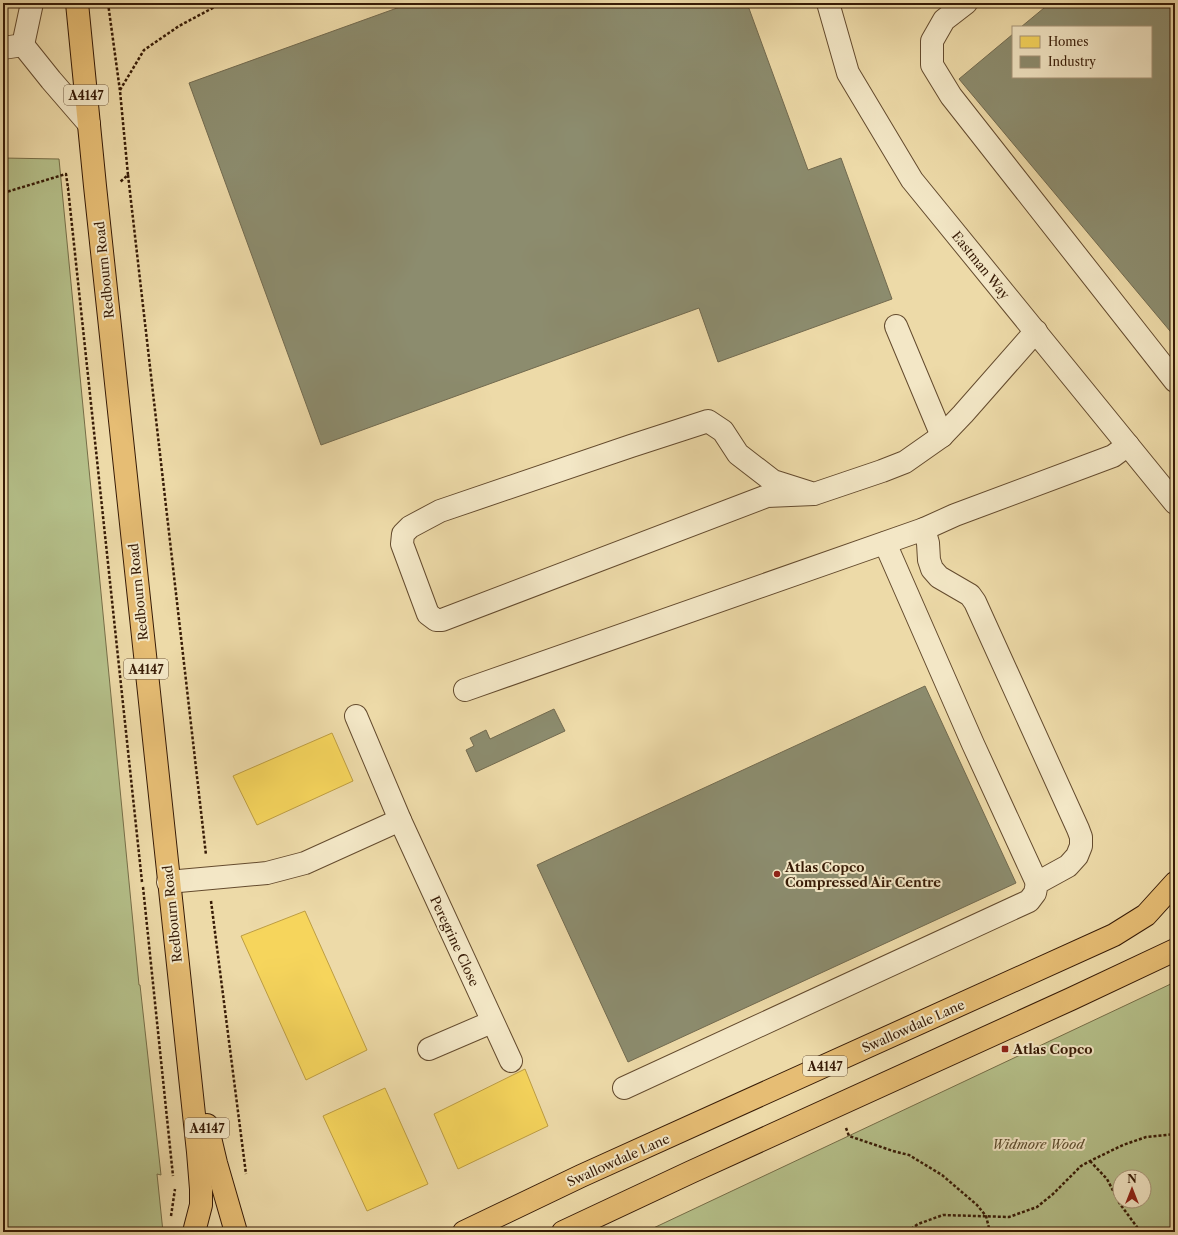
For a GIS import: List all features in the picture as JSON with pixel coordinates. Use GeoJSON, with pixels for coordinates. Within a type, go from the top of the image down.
{"type":"FeatureCollection","features":[{"type":"Feature","properties":{"kind":"main road","name":"Redbourn Road"},"geometry":{"type":"LineString","coordinates":[[77,3],[168,882],[198,1152],[201,1205],[194,1232]]}},
{"type":"Feature","properties":{"kind":"main road","name":"Swallowdale Lane"},"geometry":{"type":"LineString","coordinates":[[464,1232],[588,1173],[1114,935],[1146,915],[1175,883]]}},
{"type":"Feature","properties":{"kind":"main road"},"geometry":{"type":"LineString","coordinates":[[563,1232],[1175,950]]}},
{"type":"Feature","properties":{"kind":"main road","name":"A4147"},"geometry":{"type":"LineString","coordinates":[[184,1022],[216,1163],[236,1232]]}},
{"type":"Feature","properties":{"kind":"main road","name":"Redbourn Road"},"geometry":{"type":"LineString","coordinates":[[201,1205],[209,1232]]}},
{"type":"Feature","properties":{"kind":"main road"},"geometry":{"type":"LineString","coordinates":[[569,1232],[589,1220]]}},
{"type":"Feature","properties":{"kind":"street"},"geometry":{"type":"LineString","coordinates":[[32,3],[13,46],[51,80],[89,124]]}},
{"type":"Feature","properties":{"kind":"street","name":"Eastman Way"},"geometry":{"type":"LineString","coordinates":[[828,3],[848,73],[912,180],[1175,503]]}},
{"type":"Feature","properties":{"kind":"street"},"geometry":{"type":"LineString","coordinates":[[966,3],[944,20],[932,41],[932,65],[951,96],[1175,381]]}},
{"type":"Feature","properties":{"kind":"street"},"geometry":{"type":"LineString","coordinates":[[896,326],[942,436]]}},
{"type":"Feature","properties":{"kind":"street"},"geometry":{"type":"LineString","coordinates":[[814,494],[773,480],[738,454],[723,430],[708,422],[631,446],[440,511],[410,527],[403,534],[402,544],[428,614],[436,620],[442,620],[767,496],[814,494],[905,462],[942,436],[964,414],[1036,331]]}},
{"type":"Feature","properties":{"kind":"street"},"geometry":{"type":"LineString","coordinates":[[465,690],[924,529],[955,515],[1113,456],[1128,445]]}},
{"type":"Feature","properties":{"kind":"street"},"geometry":{"type":"LineString","coordinates":[[924,529],[932,569],[939,578],[970,595],[975,602],[1081,837],[1081,846],[1077,856],[1068,866],[1037,883]]}},
{"type":"Feature","properties":{"kind":"street"},"geometry":{"type":"LineString","coordinates":[[624,1088],[1029,902],[1035,893],[1037,883],[973,744],[885,543]]}},
{"type":"Feature","properties":{"kind":"street","name":"Peregrine Close"},"geometry":{"type":"LineString","coordinates":[[356,716],[400,820],[511,1061]]}},
{"type":"Feature","properties":{"kind":"street"},"geometry":{"type":"LineString","coordinates":[[168,882],[267,873],[305,863],[400,820]]}},
{"type":"Feature","properties":{"kind":"street"},"geometry":{"type":"LineString","coordinates":[[429,1049],[492,1022]]}},
{"type":"Feature","properties":{"kind":"path"},"geometry":{"type":"LineString","coordinates":[[108,3],[120,91],[128,176],[206,856]]}},
{"type":"Feature","properties":{"kind":"path"},"geometry":{"type":"LineString","coordinates":[[120,91],[144,50],[179,26],[222,3]]}},
{"type":"Feature","properties":{"kind":"path"},"geometry":{"type":"LineString","coordinates":[[3,192],[66,174],[175,1190],[171,1218]]}},
{"type":"Feature","properties":{"kind":"path"},"geometry":{"type":"LineString","coordinates":[[119,183],[128,176]]}},
{"type":"Feature","properties":{"kind":"path"},"geometry":{"type":"LineString","coordinates":[[210,894],[247,1180]]}},
{"type":"Feature","properties":{"kind":"path"},"geometry":{"type":"LineString","coordinates":[[837,1105],[849,1136],[909,1155],[942,1175],[977,1205],[986,1216],[990,1232]]}},
{"type":"Feature","properties":{"kind":"path"},"geometry":{"type":"LineString","coordinates":[[907,1232],[918,1224],[943,1215],[1010,1217],[1037,1207],[1053,1194],[1081,1166],[1090,1161],[1122,1145],[1146,1137],[1175,1134]]}},
{"type":"Feature","properties":{"kind":"path"},"geometry":{"type":"LineString","coordinates":[[1090,1161],[1106,1179],[1120,1204],[1137,1227],[1138,1232]]}},
{"type":"Feature","properties":{"kind":"path"},"geometry":{"type":"LineString","coordinates":[[1171,1232],[1175,1218]]}},
{"type":"Feature","properties":{"kind":"green space"},"geometry":{"type":"Polygon","coordinates":[[[3,158],[59,159],[139,985],[161,1175],[157,1174],[163,1232],[3,1232],[3,158]]]}},
{"type":"Feature","properties":{"kind":"green space","name":"Widmore Wood"},"geometry":{"type":"Polygon","coordinates":[[[1175,982],[1175,1232],[645,1232],[1175,982]]]}},
{"type":"Feature","properties":{"kind":"building: Homes"},"geometry":{"type":"Polygon","coordinates":[[[332,733],[353,781],[257,825],[233,776],[332,733]]]}},
{"type":"Feature","properties":{"kind":"building: Homes"},"geometry":{"type":"Polygon","coordinates":[[[305,911],[367,1050],[306,1080],[241,936],[305,911]]]}},
{"type":"Feature","properties":{"kind":"building: Homes"},"geometry":{"type":"Polygon","coordinates":[[[525,1069],[548,1126],[458,1169],[434,1114],[525,1069]]]}},
{"type":"Feature","properties":{"kind":"building: Homes"},"geometry":{"type":"Polygon","coordinates":[[[385,1088],[428,1184],[367,1211],[323,1116],[385,1088]]]}},
{"type":"Feature","properties":{"kind":"building: Industry"},"geometry":{"type":"Polygon","coordinates":[[[411,3],[747,3],[808,170],[841,158],[892,299],[718,362],[699,308],[321,445],[189,83],[411,3]]]}},
{"type":"Feature","properties":{"kind":"building: Industry"},"geometry":{"type":"Polygon","coordinates":[[[1050,3],[1175,3],[1175,337],[959,79],[1012,35],[1012,78],[1152,78],[1152,26],[1022,26],[1050,3]]]}},
{"type":"Feature","properties":{"kind":"building: Industry","name":"Atlas Copco Compressed Air Centre"},"geometry":{"type":"Polygon","coordinates":[[[925,686],[1016,883],[628,1062],[537,865],[925,686]]]}},
{"type":"Feature","properties":{"kind":"building: Industry"},"geometry":{"type":"Polygon","coordinates":[[[554,709],[565,731],[476,772],[466,750],[474,746],[470,738],[486,730],[490,739],[554,709]]]}},
{"type":"Feature","properties":{"kind":"place","name":"Atlas Copco Compressed Air Centre"},"geometry":{"type":"Point","coordinates":[777,874]}},
{"type":"Feature","properties":{"kind":"place","name":"Atlas Copco"},"geometry":{"type":"Point","coordinates":[1005,1049]}}]}
